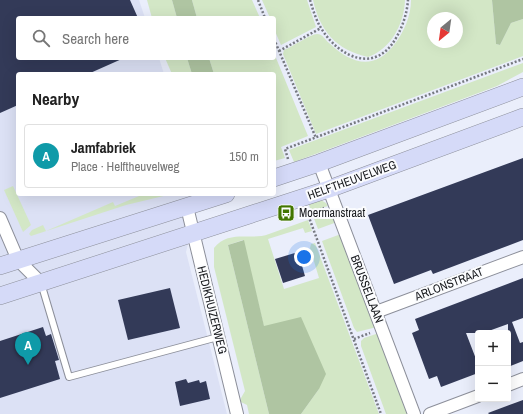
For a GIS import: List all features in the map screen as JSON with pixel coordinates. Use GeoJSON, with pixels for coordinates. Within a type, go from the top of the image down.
{"type":"FeatureCollection","features":[{"type":"Feature","properties":{"kind":"main road"},"geometry":{"type":"LineString","coordinates":[[276,177],[319,163],[523,87]]}},
{"type":"Feature","properties":{"kind":"main road","name":"HELFTHEUVELWEG"},"geometry":{"type":"LineString","coordinates":[[0,296],[329,190],[523,117]]}},
{"type":"Feature","properties":{"kind":"main road"},"geometry":{"type":"LineString","coordinates":[[0,266],[220,196]]}},
{"type":"Feature","properties":{"kind":"street","name":"BRUSSELLAAN"},"geometry":{"type":"LineString","coordinates":[[319,163],[414,414]]}},
{"type":"Feature","properties":{"kind":"street","name":"HEDIKHUIZERWEG"},"geometry":{"type":"LineString","coordinates":[[187,207],[237,414]]}},
{"type":"Feature","properties":{"kind":"street"},"geometry":{"type":"LineString","coordinates":[[0,218],[18,260],[41,283]]}},
{"type":"Feature","properties":{"kind":"street","name":"ARLONSTRAAT"},"geometry":{"type":"LineString","coordinates":[[376,312],[523,257]]}},
{"type":"Feature","properties":{"kind":"street"},"geometry":{"type":"LineString","coordinates":[[511,384],[523,379]]}},
{"type":"Feature","properties":{"kind":"street"},"geometry":{"type":"LineString","coordinates":[[430,414],[475,397]]}},
{"type":"Feature","properties":{"kind":"lane"},"geometry":{"type":"LineString","coordinates":[[41,283],[69,377],[218,337]]}},
{"type":"Feature","properties":{"kind":"path"},"geometry":{"type":"LineString","coordinates":[[258,0],[264,16]]}},
{"type":"Feature","properties":{"kind":"path"},"geometry":{"type":"LineString","coordinates":[[310,0],[321,28],[339,47],[366,60],[376,58],[393,44],[403,23],[408,0]]}},
{"type":"Feature","properties":{"kind":"path"},"geometry":{"type":"LineString","coordinates":[[279,51],[321,28]]}},
{"type":"Feature","properties":{"kind":"path"},"geometry":{"type":"LineString","coordinates":[[276,44],[316,138]]}},
{"type":"Feature","properties":{"kind":"path"},"geometry":{"type":"LineString","coordinates":[[292,172],[285,148],[316,138],[523,59]]}},
{"type":"Feature","properties":{"kind":"path"},"geometry":{"type":"LineString","coordinates":[[302,198],[381,414]]}},
{"type":"Feature","properties":{"kind":"path"},"geometry":{"type":"LineString","coordinates":[[354,339],[382,329]]}},
{"type":"Feature","properties":{"kind":"shaded area"},"geometry":{"type":"Polygon","coordinates":[[[0,0],[139,0],[144,16],[16,16],[16,60],[160,60],[163,72],[16,72],[16,196],[200,196],[186,252],[227,414],[0,414],[0,0]]]}},
{"type":"Feature","properties":{"kind":"shaded area"},"geometry":{"type":"Polygon","coordinates":[[[147,0],[172,0],[176,16],[151,16],[147,0]]]}},
{"type":"Feature","properties":{"kind":"shaded area"},"geometry":{"type":"Polygon","coordinates":[[[172,0],[192,0],[196,16],[176,16],[172,0]]]}},
{"type":"Feature","properties":{"kind":"shaded area"},"geometry":{"type":"Polygon","coordinates":[[[192,0],[252,0],[259,16],[196,16],[192,0]]]}},
{"type":"Feature","properties":{"kind":"shaded area"},"geometry":{"type":"Polygon","coordinates":[[[262,0],[307,0],[316,27],[281,45],[276,34],[276,16],[269,16],[262,0]]]}},
{"type":"Feature","properties":{"kind":"shaded area"},"geometry":{"type":"Polygon","coordinates":[[[313,0],[405,0],[402,18],[390,42],[376,53],[368,57],[347,50],[331,38],[320,21],[313,0]]]}},
{"type":"Feature","properties":{"kind":"shaded area"},"geometry":{"type":"Polygon","coordinates":[[[411,0],[492,0],[496,44],[500,45],[511,23],[523,19],[523,56],[316,134],[283,54],[284,50],[310,36],[319,34],[337,50],[354,60],[362,62],[378,59],[394,45],[401,35],[408,18],[411,0]]]}},
{"type":"Feature","properties":{"kind":"shaded area"},"geometry":{"type":"Polygon","coordinates":[[[492,0],[523,0],[523,19],[511,23],[500,45],[496,44],[492,0]]]}},
{"type":"Feature","properties":{"kind":"shaded area"},"geometry":{"type":"Polygon","coordinates":[[[276,58],[308,136],[281,147],[285,158],[276,160],[276,72],[213,72],[210,60],[276,60],[276,58]]]}},
{"type":"Feature","properties":{"kind":"shaded area"},"geometry":{"type":"Polygon","coordinates":[[[166,60],[188,60],[191,72],[171,72],[166,60]]]}},
{"type":"Feature","properties":{"kind":"shaded area"},"geometry":{"type":"Polygon","coordinates":[[[188,60],[210,60],[213,72],[191,72],[188,60]]]}},
{"type":"Feature","properties":{"kind":"shaded area"},"geometry":{"type":"Polygon","coordinates":[[[523,63],[523,72],[497,86],[294,162],[289,150],[523,63]]]}},
{"type":"Feature","properties":{"kind":"shaded area"},"geometry":{"type":"Polygon","coordinates":[[[13,186],[16,196],[18,196],[31,225],[23,232],[4,190],[13,186]]]}},
{"type":"Feature","properties":{"kind":"shaded area"},"geometry":{"type":"Polygon","coordinates":[[[139,196],[164,196],[126,205],[31,236],[29,234],[32,230],[43,225],[46,231],[113,202],[115,206],[139,196]]]}},
{"type":"Feature","properties":{"kind":"shaded area"},"geometry":{"type":"Polygon","coordinates":[[[319,199],[328,206],[311,211],[308,202],[319,199]]]}},
{"type":"Feature","properties":{"kind":"shaded area"},"geometry":{"type":"Polygon","coordinates":[[[332,211],[337,222],[318,229],[313,216],[332,211]]]}},
{"type":"Feature","properties":{"kind":"shaded area"},"geometry":{"type":"Polygon","coordinates":[[[308,220],[312,231],[305,233],[303,228],[268,239],[284,289],[319,278],[310,248],[311,244],[315,243],[379,414],[301,414],[319,389],[264,327],[243,240],[228,245],[269,414],[249,414],[247,405],[241,402],[241,398],[245,391],[214,267],[214,248],[226,239],[240,236],[262,236],[308,220]]]}},
{"type":"Feature","properties":{"kind":"shaded area"},"geometry":{"type":"Polygon","coordinates":[[[341,234],[377,327],[357,332],[354,328],[322,241],[341,234]]]}},
{"type":"Feature","properties":{"kind":"shaded area"},"geometry":{"type":"Polygon","coordinates":[[[244,240],[264,326],[301,317],[326,374],[319,389],[301,414],[269,414],[228,245],[244,240]]]}},
{"type":"Feature","properties":{"kind":"shaded area"},"geometry":{"type":"Polygon","coordinates":[[[379,333],[409,414],[386,414],[361,346],[361,341],[364,338],[379,333]]]}},
{"type":"Feature","properties":{"kind":"building"},"geometry":{"type":"Polygon","coordinates":[[[0,0],[130,0],[137,16],[16,16],[16,60],[120,60],[92,72],[16,72],[16,106],[0,113],[0,0]]]}},
{"type":"Feature","properties":{"kind":"building"},"geometry":{"type":"Polygon","coordinates":[[[523,158],[523,240],[433,274],[431,270],[394,284],[368,215],[523,158]]]}},
{"type":"Feature","properties":{"kind":"building"},"geometry":{"type":"Polygon","coordinates":[[[298,252],[305,276],[283,283],[275,259],[298,252]]]}},
{"type":"Feature","properties":{"kind":"building"},"geometry":{"type":"Polygon","coordinates":[[[523,278],[523,318],[512,322],[520,343],[523,342],[523,361],[511,366],[511,330],[508,330],[508,324],[491,330],[475,330],[475,333],[466,333],[475,356],[475,374],[441,387],[437,376],[429,379],[412,333],[419,330],[415,319],[523,278]]]}},
{"type":"Feature","properties":{"kind":"building"},"geometry":{"type":"Polygon","coordinates":[[[170,288],[180,328],[128,340],[118,300],[170,288]]]}},
{"type":"Feature","properties":{"kind":"building"},"geometry":{"type":"Polygon","coordinates":[[[43,327],[46,336],[51,334],[59,360],[55,361],[60,379],[0,398],[0,341],[43,327]]]}},
{"type":"Feature","properties":{"kind":"building"},"geometry":{"type":"Polygon","coordinates":[[[186,379],[188,383],[199,380],[200,383],[206,381],[210,399],[180,406],[175,382],[186,379]]]}},
{"type":"Feature","properties":{"kind":"building"},"geometry":{"type":"Polygon","coordinates":[[[523,400],[523,414],[488,413],[523,400]]]}},
{"type":"Feature","properties":{"kind":"place","name":"Moermanstraat"},"geometry":{"type":"Point","coordinates":[286,213]}},
{"type":"Feature","properties":{"kind":"place","name":"Jamfabriek"},"geometry":{"type":"Point","coordinates":[28,365]}}]}
